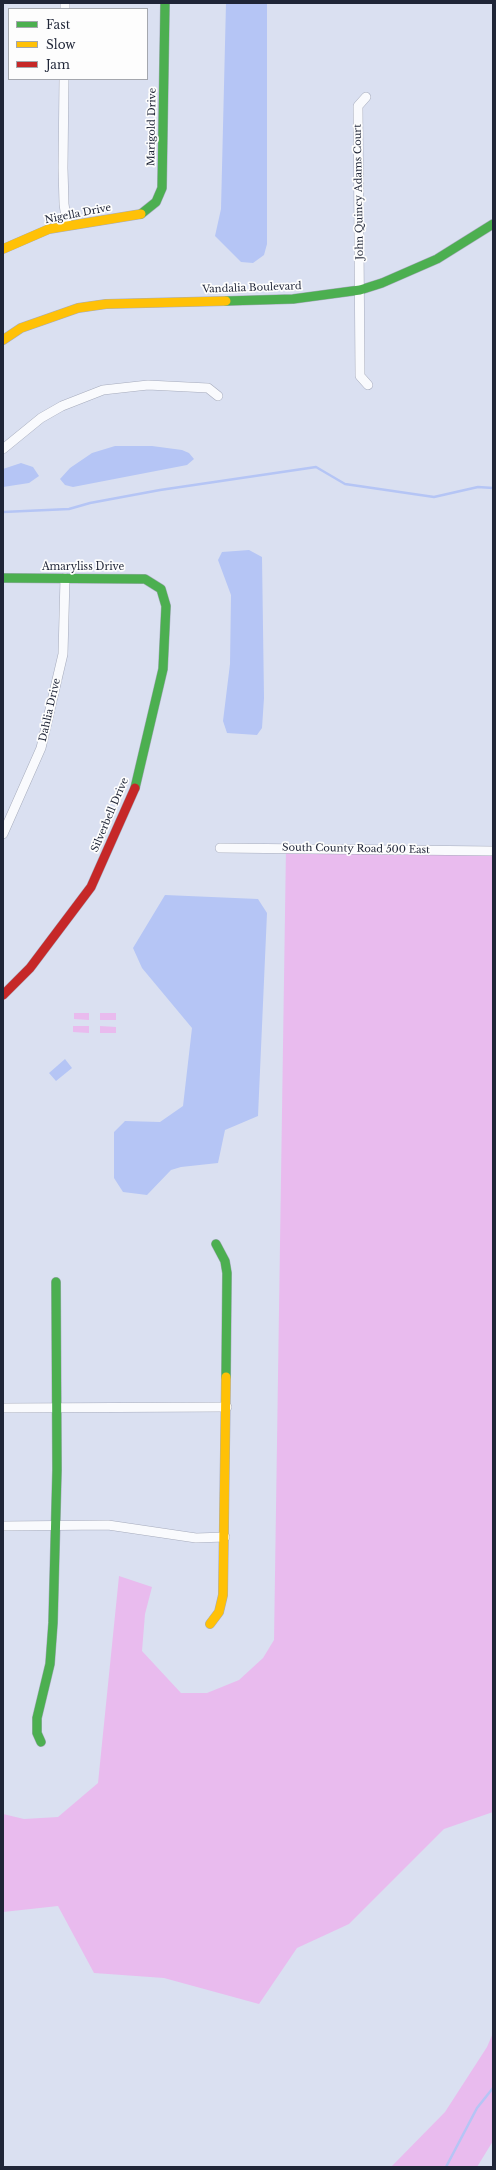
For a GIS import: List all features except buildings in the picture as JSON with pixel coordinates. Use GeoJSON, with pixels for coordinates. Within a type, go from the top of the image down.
{"type":"FeatureCollection","features":[{"type":"Feature","properties":{"kind":"street","name":"Marigold Drive"},"geometry":{"type":"LineString","coordinates":[[156,202],[162,188],[165,3]]}},
{"type":"Feature","properties":{"kind":"street"},"geometry":{"type":"LineString","coordinates":[[64,80],[63,168],[64,204],[67,225]]}},
{"type":"Feature","properties":{"kind":"street","name":"John Quincy Adams Court"},"geometry":{"type":"LineString","coordinates":[[366,97],[358,106],[360,376],[368,385]]}},
{"type":"Feature","properties":{"kind":"street","name":"Nigella Drive"},"geometry":{"type":"LineString","coordinates":[[3,249],[49,229],[143,214],[156,202]]}},
{"type":"Feature","properties":{"kind":"street","name":"Vandalia Boulevard"},"geometry":{"type":"LineString","coordinates":[[3,340],[21,328],[48,317],[78,308],[106,304],[293,299],[360,290],[382,283],[437,259],[493,224]]}},
{"type":"Feature","properties":{"kind":"street"},"geometry":{"type":"LineString","coordinates":[[3,449],[41,418],[62,406],[103,390],[148,385],[208,388],[218,396]]}},
{"type":"Feature","properties":{"kind":"street","name":"Amaryliss Drive"},"geometry":{"type":"LineString","coordinates":[[3,578],[145,579],[161,589]]}},
{"type":"Feature","properties":{"kind":"street","name":"Dahlia Drive"},"geometry":{"type":"LineString","coordinates":[[3,834],[41,748],[62,654],[65,578]]}},
{"type":"Feature","properties":{"kind":"street","name":"Silverbell Drive"},"geometry":{"type":"LineString","coordinates":[[3,995],[30,968],[91,887],[137,783],[163,670],[166,606],[161,589]]}},
{"type":"Feature","properties":{"kind":"street","name":"South County Road 500 East"},"geometry":{"type":"LineString","coordinates":[[220,848],[493,851]]}},
{"type":"Feature","properties":{"kind":"street"},"geometry":{"type":"LineString","coordinates":[[210,1624],[219,1612],[223,1595],[225,1537],[227,1273],[225,1262],[216,1244]]}},
{"type":"Feature","properties":{"kind":"street"},"geometry":{"type":"LineString","coordinates":[[41,1742],[37,1733],[37,1718],[50,1664],[56,1525],[56,1282]]}},
{"type":"Feature","properties":{"kind":"street"},"geometry":{"type":"LineString","coordinates":[[5,1407],[227,1407]]}},
{"type":"Feature","properties":{"kind":"street"},"geometry":{"type":"LineString","coordinates":[[3,1526],[108,1524],[196,1538],[225,1537]]}},
{"type":"Feature","properties":{"kind":"shaded area"},"geometry":{"type":"Polygon","coordinates":[[[286,847],[493,853],[493,1812],[444,1829],[349,1924],[297,1948],[259,2004],[164,1978],[94,1973],[58,1906],[3,1912],[3,1814],[24,1819],[58,1817],[98,1783],[119,1576],[152,1587],[145,1614],[142,1651],[181,1693],[207,1693],[239,1680],[263,1658],[274,1640],[286,847]]]}},
{"type":"Feature","properties":{"kind":"shaded area"},"geometry":{"type":"Polygon","coordinates":[[[74,1013],[89,1013],[89,1020],[74,1019],[74,1013]]]}},
{"type":"Feature","properties":{"kind":"shaded area"},"geometry":{"type":"Polygon","coordinates":[[[100,1013],[116,1013],[116,1020],[100,1020],[100,1013]]]}},
{"type":"Feature","properties":{"kind":"shaded area"},"geometry":{"type":"Polygon","coordinates":[[[73,1026],[89,1026],[89,1033],[73,1032],[73,1026]]]}},
{"type":"Feature","properties":{"kind":"shaded area"},"geometry":{"type":"Polygon","coordinates":[[[100,1026],[116,1027],[116,1033],[100,1033],[100,1026]]]}},
{"type":"Feature","properties":{"kind":"shaded area"},"geometry":{"type":"Polygon","coordinates":[[[493,2033],[493,2141],[477,2167],[391,2167],[445,2112],[487,2047],[493,2033]]]}},
{"type":"Feature","properties":{"kind":"water"},"geometry":{"type":"Polygon","coordinates":[[[226,3],[267,3],[267,244],[264,255],[253,263],[241,262],[215,236],[221,209],[226,3]]]}},
{"type":"Feature","properties":{"kind":"water"},"geometry":{"type":"Polygon","coordinates":[[[115,446],[152,446],[182,450],[189,453],[194,459],[187,465],[73,487],[65,485],[60,479],[70,468],[92,453],[115,446]]]}},
{"type":"Feature","properties":{"kind":"water"},"geometry":{"type":"Polygon","coordinates":[[[21,463],[33,467],[39,476],[29,483],[3,487],[3,469],[21,463]]]}},
{"type":"Feature","properties":{"kind":"water"},"geometry":{"type":"Polygon","coordinates":[[[249,550],[262,557],[264,698],[262,728],[257,735],[227,733],[223,721],[230,664],[231,595],[218,560],[222,552],[249,550]]]}},
{"type":"Feature","properties":{"kind":"water"},"geometry":{"type":"Polygon","coordinates":[[[165,895],[258,899],[267,913],[258,1116],[225,1130],[218,1163],[181,1167],[171,1170],[147,1195],[123,1192],[114,1178],[114,1132],[125,1121],[160,1122],[183,1106],[192,1028],[142,968],[133,948],[165,895]]]}},
{"type":"Feature","properties":{"kind":"water"},"geometry":{"type":"Polygon","coordinates":[[[65,1059],[72,1068],[56,1081],[49,1073],[65,1059]]]}},
{"type":"Feature","properties":{"kind":"waterway"},"geometry":{"type":"LineString","coordinates":[[3,512],[69,509],[90,503],[160,490],[316,467],[345,484],[434,497],[478,487],[493,488]]}},
{"type":"Feature","properties":{"kind":"waterway"},"geometry":{"type":"LineString","coordinates":[[446,2167],[477,2108],[493,2088]]}},
{"type":"Feature","properties":{"kind":"traffic: fast"},"geometry":{"type":"LineString","coordinates":[[141,214],[156,202],[162,188],[165,3]]}},
{"type":"Feature","properties":{"kind":"traffic: fast"},"geometry":{"type":"LineString","coordinates":[[226,301],[293,299],[360,290],[382,283],[437,259],[493,224]]}},
{"type":"Feature","properties":{"kind":"traffic: fast"},"geometry":{"type":"LineString","coordinates":[[3,578],[145,579],[161,589],[166,606],[163,669],[135,788]]}},
{"type":"Feature","properties":{"kind":"traffic: fast"},"geometry":{"type":"LineString","coordinates":[[216,1244],[225,1261],[227,1273],[226,1377]]}},
{"type":"Feature","properties":{"kind":"traffic: fast"},"geometry":{"type":"LineString","coordinates":[[41,1742],[37,1733],[37,1718],[50,1664],[53,1623],[57,1470],[56,1282]]}},
{"type":"Feature","properties":{"kind":"traffic: slow"},"geometry":{"type":"LineString","coordinates":[[3,249],[49,229],[141,214]]}},
{"type":"Feature","properties":{"kind":"traffic: slow"},"geometry":{"type":"LineString","coordinates":[[3,340],[21,328],[78,308],[106,304],[226,301]]}},
{"type":"Feature","properties":{"kind":"traffic: slow"},"geometry":{"type":"LineString","coordinates":[[210,1624],[219,1612],[223,1595],[226,1377]]}},
{"type":"Feature","properties":{"kind":"traffic: jam"},"geometry":{"type":"LineString","coordinates":[[3,995],[30,968],[91,887],[135,788]]}}]}
